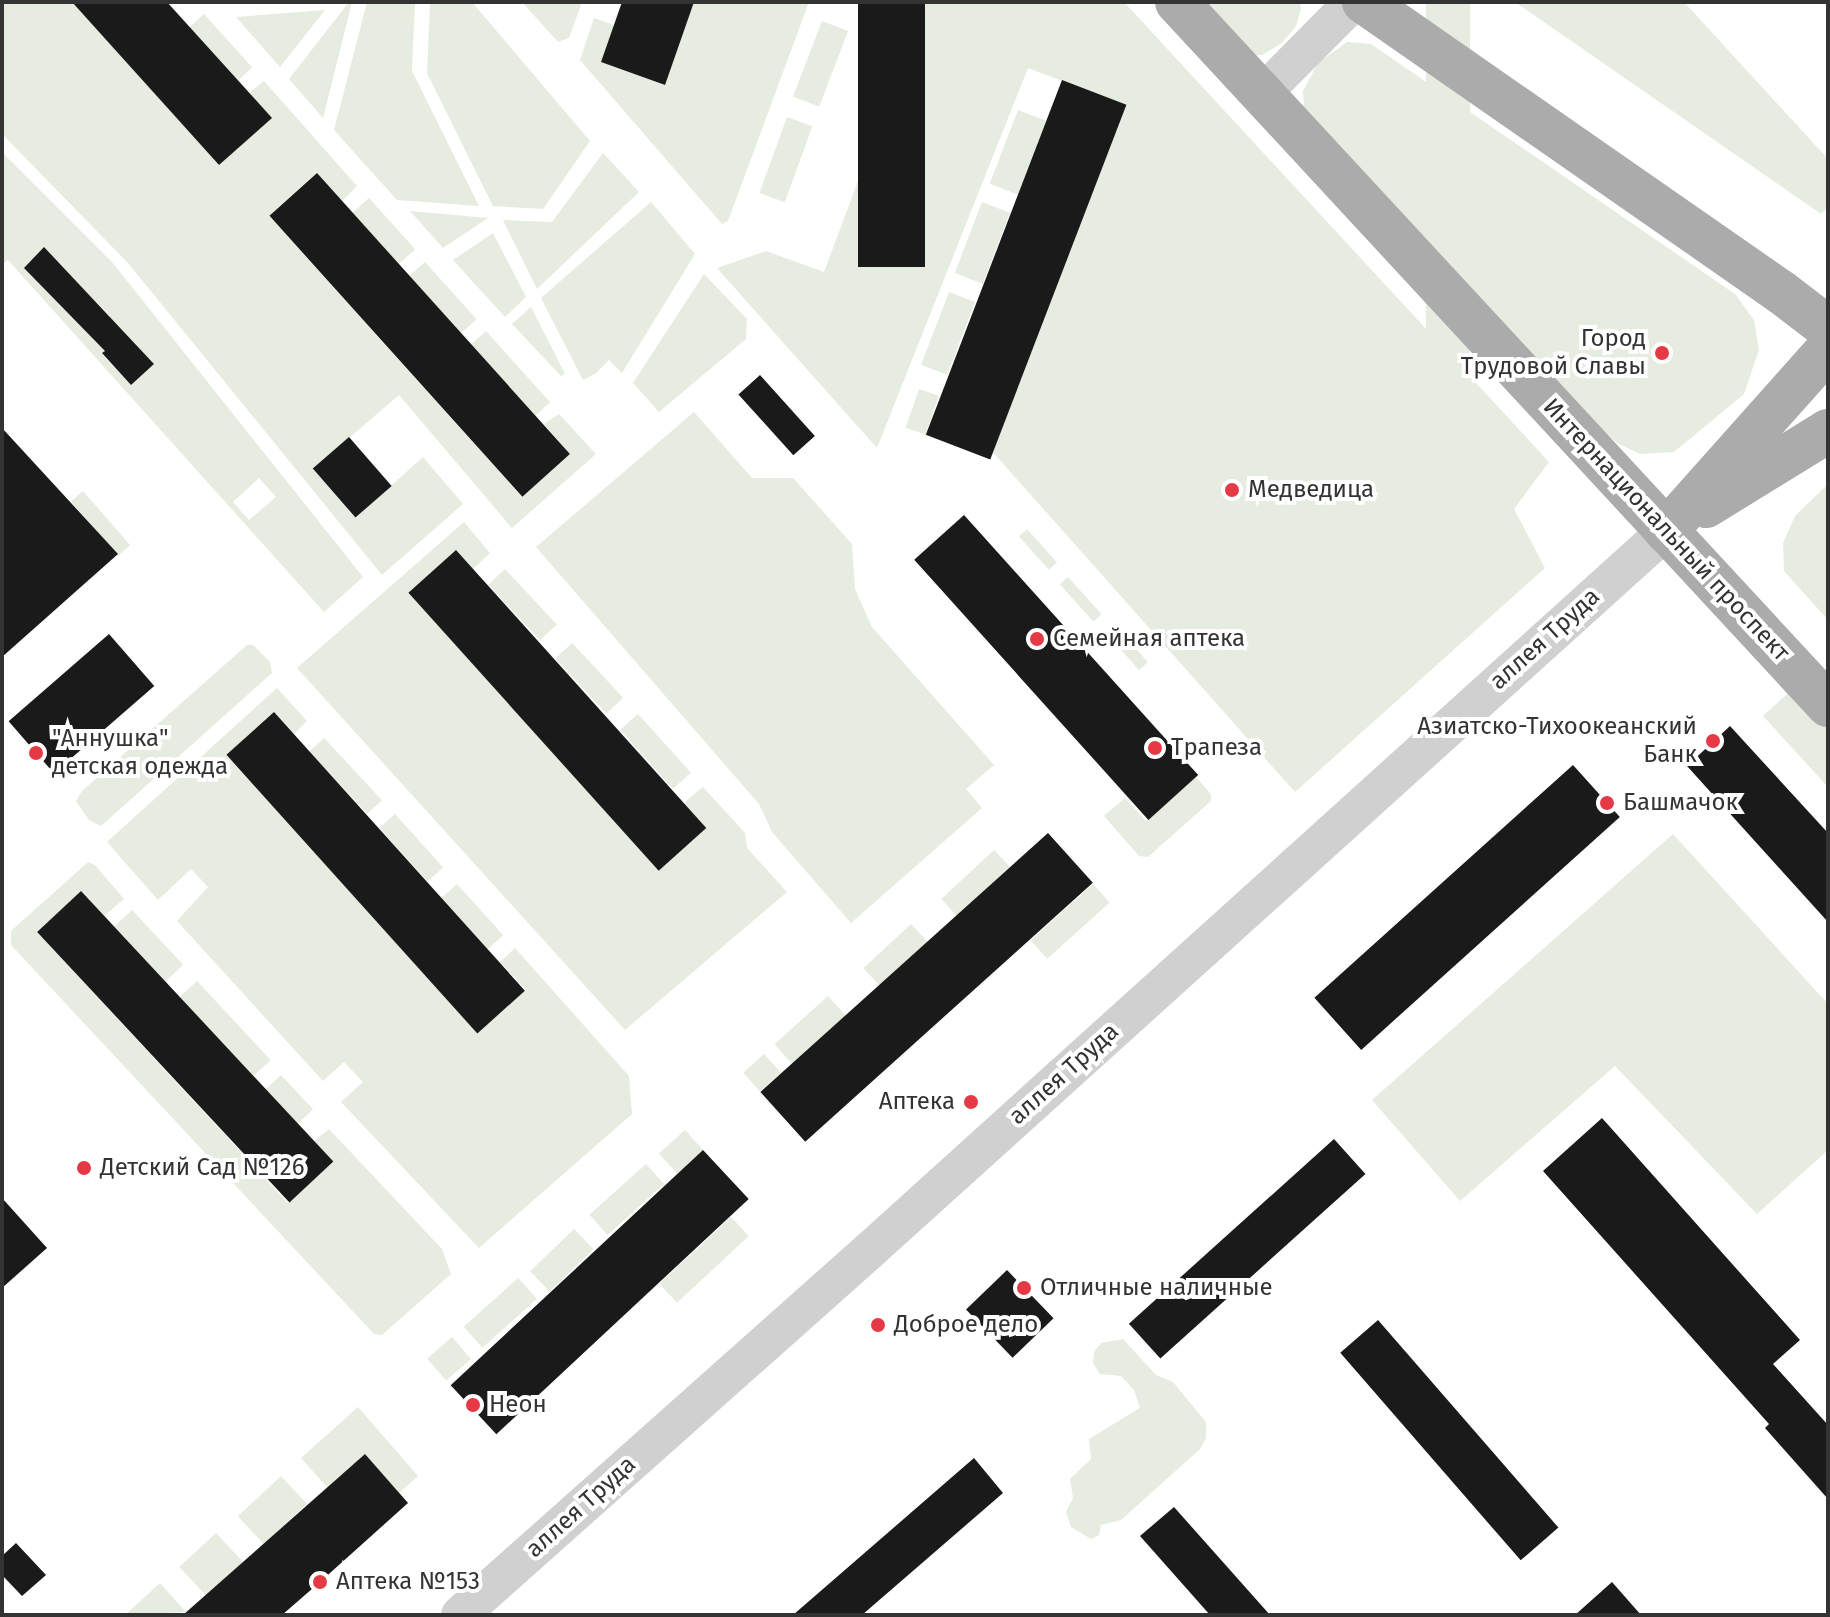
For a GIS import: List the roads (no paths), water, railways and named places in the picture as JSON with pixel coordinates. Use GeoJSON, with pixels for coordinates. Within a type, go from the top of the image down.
{"type":"FeatureCollection","features":[{"type":"Feature","properties":{"kind":"main road","name":"Интернациональный проспект"},"geometry":{"type":"LineString","coordinates":[[1177,2],[1828,705]]}},
{"type":"Feature","properties":{"kind":"main road"},"geometry":{"type":"LineString","coordinates":[[1364,2],[1768,282],[1828,328]]}},
{"type":"Feature","properties":{"kind":"main road","name":"аллея Труда"},"geometry":{"type":"LineString","coordinates":[[1666,531],[1828,349]]}},
{"type":"Feature","properties":{"kind":"main road","name":"аллея Труда"},"geometry":{"type":"LineString","coordinates":[[1666,531],[1828,431]]}},
{"type":"Feature","properties":{"kind":"street"},"geometry":{"type":"LineString","coordinates":[[1262,94],[1353,2]]}},
{"type":"Feature","properties":{"kind":"street","name":"аллея Труда"},"geometry":{"type":"LineString","coordinates":[[460,1615],[869,1251],[1666,531]]}},
{"type":"Feature","properties":{"kind":"place","name":"Город Трудовой Славы"},"geometry":{"type":"Point","coordinates":[1662,353]}},
{"type":"Feature","properties":{"kind":"place","name":"Медведица"},"geometry":{"type":"Point","coordinates":[1232,490]}},
{"type":"Feature","properties":{"kind":"place","name":"Семейная аптека"},"geometry":{"type":"Point","coordinates":[1037,639]}},
{"type":"Feature","properties":{"kind":"place","name":"Азиатско-Тихоокеанский Банк"},"geometry":{"type":"Point","coordinates":[1713,741]}},
{"type":"Feature","properties":{"kind":"place","name":"Трапеза"},"geometry":{"type":"Point","coordinates":[1155,748]}},
{"type":"Feature","properties":{"kind":"place","name":"\"Аннушка\" детская одежда"},"geometry":{"type":"Point","coordinates":[36,753]}},
{"type":"Feature","properties":{"kind":"place","name":"Башмачок"},"geometry":{"type":"Point","coordinates":[1607,803]}},
{"type":"Feature","properties":{"kind":"place","name":"Аптека"},"geometry":{"type":"Point","coordinates":[971,1102]}},
{"type":"Feature","properties":{"kind":"place","name":"Детский Сад №126"},"geometry":{"type":"Point","coordinates":[84,1168]}},
{"type":"Feature","properties":{"kind":"place","name":"Отличные наличные"},"geometry":{"type":"Point","coordinates":[1024,1288]}},
{"type":"Feature","properties":{"kind":"place","name":"Доброе дело"},"geometry":{"type":"Point","coordinates":[878,1325]}},
{"type":"Feature","properties":{"kind":"place","name":"Неон"},"geometry":{"type":"Point","coordinates":[473,1405]}},
{"type":"Feature","properties":{"kind":"place","name":"Аптека №153"},"geometry":{"type":"Point","coordinates":[320,1582]}}]}
